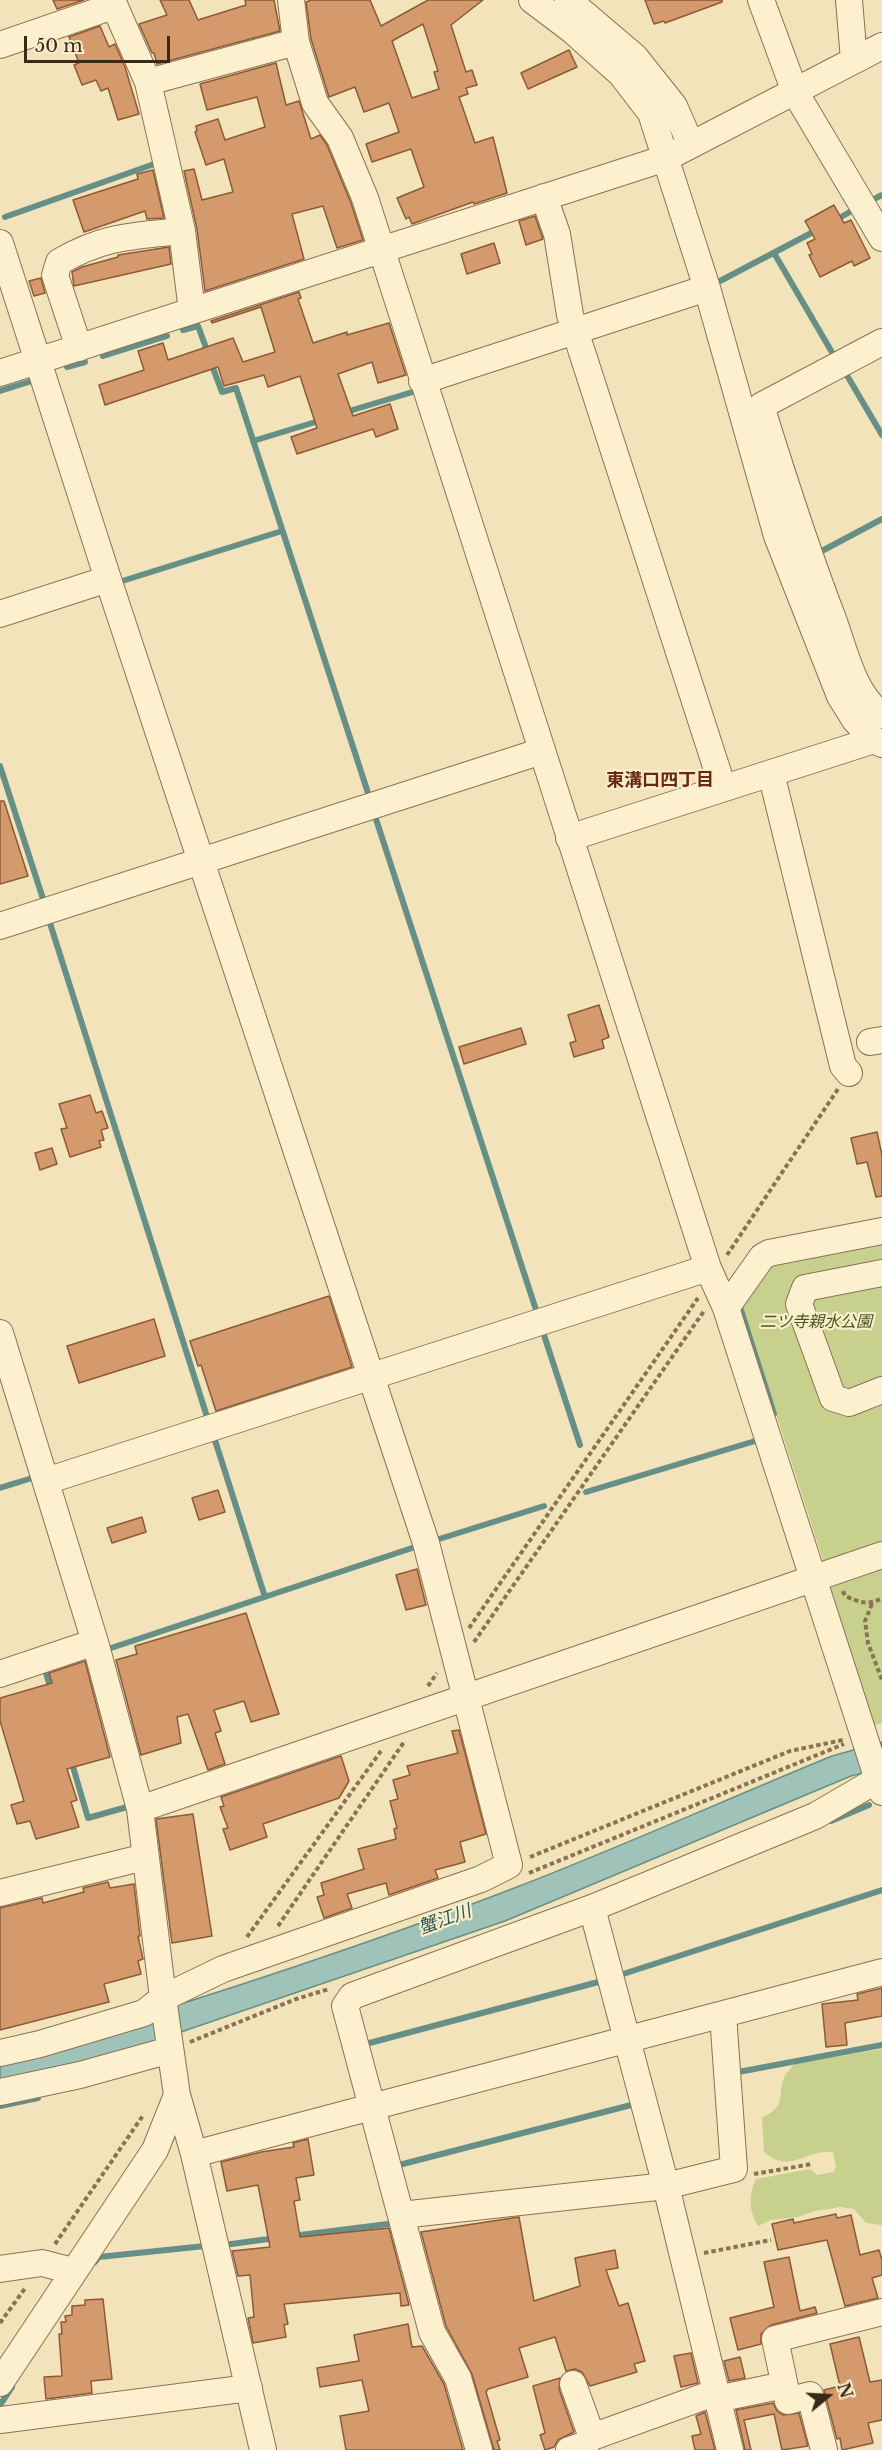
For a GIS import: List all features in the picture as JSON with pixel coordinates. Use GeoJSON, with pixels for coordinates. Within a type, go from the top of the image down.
{"type":"FeatureCollection","features":[{"type":"Feature","properties":{"kind":"street"},"geometry":{"type":"LineString","coordinates":[[291,0],[296,42],[315,103],[340,138],[365,198],[569,838],[716,1286],[824,1574],[873,1734],[880,1782],[815,1816],[592,1908],[352,1996],[345,2006],[432,2332],[458,2379],[479,2450]]}},
{"type":"Feature","properties":{"kind":"street"},"geometry":{"type":"LineString","coordinates":[[532,0],[573,31],[621,74],[651,113],[707,288],[777,536],[840,696],[855,720],[878,742]]}},
{"type":"Feature","properties":{"kind":"street"},"geometry":{"type":"LineString","coordinates":[[568,0],[635,57],[674,106],[691,145]]}},
{"type":"Feature","properties":{"kind":"street"},"geometry":{"type":"LineString","coordinates":[[761,0],[795,92],[882,238]]}},
{"type":"Feature","properties":{"kind":"street"},"geometry":{"type":"LineString","coordinates":[[849,0],[854,60]]}},
{"type":"Feature","properties":{"kind":"street"},"geometry":{"type":"LineString","coordinates":[[0,45],[113,3],[148,82],[182,231],[192,311]]}},
{"type":"Feature","properties":{"kind":"street"},"geometry":{"type":"LineString","coordinates":[[148,82],[296,42]]}},
{"type":"Feature","properties":{"kind":"street"},"geometry":{"type":"LineString","coordinates":[[0,374],[666,158],[882,46]]}},
{"type":"Feature","properties":{"kind":"street"},"geometry":{"type":"LineString","coordinates":[[544,197],[557,234],[570,315],[723,788]]}},
{"type":"Feature","properties":{"kind":"street"},"geometry":{"type":"LineString","coordinates":[[78,348],[55,275],[59,262],[83,248],[113,238],[182,231]]}},
{"type":"Feature","properties":{"kind":"street"},"geometry":{"type":"LineString","coordinates":[[0,243],[108,579],[426,1543],[466,1697],[517,1870],[482,1879],[223,1969],[144,2013],[40,2044],[0,2053]]}},
{"type":"Feature","properties":{"kind":"street"},"geometry":{"type":"LineString","coordinates":[[422,381],[707,288]]}},
{"type":"Feature","properties":{"kind":"street"},"geometry":{"type":"LineString","coordinates":[[882,342],[761,406],[807,552],[858,687],[882,716]]}},
{"type":"Feature","properties":{"kind":"street"},"geometry":{"type":"LineString","coordinates":[[0,614],[108,579]]}},
{"type":"Feature","properties":{"kind":"street"},"geometry":{"type":"LineString","coordinates":[[569,838],[771,773],[878,742]]}},
{"type":"Feature","properties":{"kind":"street"},"geometry":{"type":"LineString","coordinates":[[0,926],[542,751]]}},
{"type":"Feature","properties":{"kind":"street"},"geometry":{"type":"LineString","coordinates":[[771,773],[843,1066],[849,1073]]}},
{"type":"Feature","properties":{"kind":"street"},"geometry":{"type":"LineString","coordinates":[[46,1481],[371,1377],[716,1286],[769,1253],[882,1231]]}},
{"type":"Feature","properties":{"kind":"street"},"geometry":{"type":"LineString","coordinates":[[882,1273],[805,1288],[800,1304],[833,1398],[849,1402],[882,1390]]}},
{"type":"Feature","properties":{"kind":"street"},"geometry":{"type":"LineString","coordinates":[[0,1333],[95,1642],[140,1809],[163,2002],[177,2095],[195,2154],[263,2450]]}},
{"type":"Feature","properties":{"kind":"street"},"geometry":{"type":"LineString","coordinates":[[140,1809],[882,1555]]}},
{"type":"Feature","properties":{"kind":"street"},"geometry":{"type":"LineString","coordinates":[[0,1674],[95,1642]]}},
{"type":"Feature","properties":{"kind":"street"},"geometry":{"type":"LineString","coordinates":[[0,1893],[146,1857]]}},
{"type":"Feature","properties":{"kind":"street"},"geometry":{"type":"LineString","coordinates":[[592,1908],[666,2186],[730,2450]]}},
{"type":"Feature","properties":{"kind":"street"},"geometry":{"type":"LineString","coordinates":[[195,2154],[882,1972]]}},
{"type":"Feature","properties":{"kind":"street"},"geometry":{"type":"LineString","coordinates":[[401,2215],[666,2186],[734,2169],[723,2015]]}},
{"type":"Feature","properties":{"kind":"street"},"geometry":{"type":"LineString","coordinates":[[0,2092],[80,2075],[169,2045]]}},
{"type":"Feature","properties":{"kind":"street"},"geometry":{"type":"LineString","coordinates":[[0,2383],[155,2150],[177,2095]]}},
{"type":"Feature","properties":{"kind":"street"},"geometry":{"type":"LineString","coordinates":[[0,2269],[42,2264],[73,2271]]}},
{"type":"Feature","properties":{"kind":"street"},"geometry":{"type":"LineString","coordinates":[[824,2450],[810,2395],[788,2401],[775,2339],[882,2312]]}},
{"type":"Feature","properties":{"kind":"street"},"geometry":{"type":"LineString","coordinates":[[573,2384],[583,2446],[716,2396],[784,2385]]}},
{"type":"Feature","properties":{"kind":"street"},"geometry":{"type":"LineString","coordinates":[[0,2420],[249,2388]]}},
{"type":"Feature","properties":{"kind":"path"},"geometry":{"type":"LineString","coordinates":[[458,1665],[716,1286],[849,1073]]}},
{"type":"Feature","properties":{"kind":"path"},"geometry":{"type":"LineString","coordinates":[[824,1574],[844,1596],[858,1602],[872,1604]]}},
{"type":"Feature","properties":{"kind":"path"},"geometry":{"type":"LineString","coordinates":[[882,1598],[872,1604],[865,1622],[868,1643],[882,1680]]}},
{"type":"Feature","properties":{"kind":"path"},"geometry":{"type":"LineString","coordinates":[[517,1870],[790,1751],[873,1734]]}},
{"type":"Feature","properties":{"kind":"path"},"geometry":{"type":"LineString","coordinates":[[517,1870],[873,1734]]}},
{"type":"Feature","properties":{"kind":"path"},"geometry":{"type":"LineString","coordinates":[[277,1927],[406,1740]]}},
{"type":"Feature","properties":{"kind":"path"},"geometry":{"type":"LineString","coordinates":[[0,2324],[147,2109]]}},
{"type":"Feature","properties":{"kind":"path"},"geometry":{"type":"LineString","coordinates":[[734,2162],[745,2162],[752,2175],[812,2164]]}},
{"type":"Feature","properties":{"kind":"path"},"geometry":{"type":"LineString","coordinates":[[683,2258],[771,2240]]}},
{"type":"Feature","properties":{"kind":"green space","name":"二ツ寺親水公園"},"geometry":{"type":"Polygon","coordinates":[[[882,1243],[882,1723],[874,1725],[818,1562],[823,1560],[742,1308],[773,1263],[882,1243]]]}},
{"type":"Feature","properties":{"kind":"green space"},"geometry":{"type":"Polygon","coordinates":[[[882,2049],[882,2225],[866,2223],[854,2209],[840,2207],[815,2211],[798,2217],[771,2220],[758,2226],[751,2203],[756,2179],[810,2169],[817,2175],[834,2172],[836,2166],[833,2152],[782,2161],[764,2152],[762,2118],[771,2113],[779,2103],[782,2083],[787,2073],[794,2064],[882,2049]]]}},
{"type":"Feature","properties":{"kind":"water","name":"蟹江川"},"geometry":{"type":"Polygon","coordinates":[[[882,1742],[882,1768],[851,1776],[505,1921],[67,2071],[0,2085],[0,2059],[325,1957],[453,1911],[636,1839],[832,1756],[882,1742]]]}},
{"type":"Feature","properties":{"kind":"building"},"geometry":{"type":"Polygon","coordinates":[[[53,0],[84,0],[57,9],[53,0]]]}},
{"type":"Feature","properties":{"kind":"building"},"geometry":{"type":"Polygon","coordinates":[[[160,0],[189,0],[198,20],[246,5],[245,0],[274,0],[280,31],[157,64],[139,24],[167,15],[160,0]]]}},
{"type":"Feature","properties":{"kind":"building"},"geometry":{"type":"Polygon","coordinates":[[[311,0],[370,0],[381,26],[428,0],[483,0],[451,25],[466,72],[472,70],[477,85],[466,88],[468,94],[459,97],[475,143],[493,137],[507,193],[474,204],[473,202],[412,224],[409,217],[406,219],[397,198],[424,187],[411,149],[372,162],[366,144],[399,132],[389,103],[364,112],[355,87],[329,97],[311,39],[306,2],[311,0]],[[423,24],[392,41],[412,98],[439,89],[434,72],[438,71],[423,24]]]}},
{"type":"Feature","properties":{"kind":"building"},"geometry":{"type":"Polygon","coordinates":[[[645,0],[722,0],[722,2],[665,23],[664,21],[654,24],[645,0]]]}},
{"type":"Feature","properties":{"kind":"building"},"geometry":{"type":"Polygon","coordinates":[[[100,26],[109,47],[115,44],[125,67],[139,114],[118,120],[108,88],[101,91],[96,80],[82,85],[74,65],[79,63],[69,37],[100,26]]]}},
{"type":"Feature","properties":{"kind":"building"},"geometry":{"type":"Polygon","coordinates":[[[569,50],[577,67],[528,89],[521,73],[569,50]]]}},
{"type":"Feature","properties":{"kind":"building"},"geometry":{"type":"Polygon","coordinates":[[[276,63],[286,105],[299,101],[311,139],[320,135],[327,145],[351,203],[363,240],[337,248],[323,206],[292,214],[304,259],[205,291],[197,229],[184,171],[194,169],[202,200],[233,192],[224,159],[206,165],[195,132],[197,131],[196,126],[218,119],[225,140],[265,127],[257,97],[207,110],[200,84],[276,63]]]}},
{"type":"Feature","properties":{"kind":"building"},"geometry":{"type":"Polygon","coordinates":[[[153,170],[164,218],[147,219],[145,211],[84,232],[73,200],[138,179],[137,174],[153,170]]]}},
{"type":"Feature","properties":{"kind":"building"},"geometry":{"type":"Polygon","coordinates":[[[834,205],[844,223],[851,220],[870,258],[854,266],[852,261],[820,277],[809,255],[812,254],[807,243],[815,239],[805,221],[834,205]]]}},
{"type":"Feature","properties":{"kind":"building"},"geometry":{"type":"Polygon","coordinates":[[[535,216],[543,239],[526,245],[519,221],[535,216]]]}},
{"type":"Feature","properties":{"kind":"building"},"geometry":{"type":"Polygon","coordinates":[[[494,243],[500,263],[467,274],[461,254],[494,243]]]}},
{"type":"Feature","properties":{"kind":"building"},"geometry":{"type":"Polygon","coordinates":[[[169,247],[171,264],[74,286],[72,272],[82,267],[118,257],[118,255],[169,247]]]}},
{"type":"Feature","properties":{"kind":"building"},"geometry":{"type":"Polygon","coordinates":[[[41,278],[45,293],[34,296],[29,281],[41,278]]]}},
{"type":"Feature","properties":{"kind":"building"},"geometry":{"type":"Polygon","coordinates":[[[299,292],[301,298],[298,299],[313,343],[347,332],[347,335],[389,323],[406,375],[378,383],[372,362],[338,374],[353,416],[390,404],[398,429],[376,437],[373,429],[297,454],[291,437],[317,428],[300,376],[268,387],[264,375],[224,386],[218,367],[105,405],[99,385],[144,370],[138,351],[163,343],[168,360],[233,338],[243,362],[275,352],[261,307],[212,323],[211,321],[299,292]]]}},
{"type":"Feature","properties":{"kind":"building"},"geometry":{"type":"Polygon","coordinates":[[[0,801],[4,801],[28,876],[0,884],[0,801]]]}},
{"type":"Feature","properties":{"kind":"building"},"geometry":{"type":"Polygon","coordinates":[[[599,1005],[609,1037],[602,1040],[604,1048],[574,1057],[570,1043],[576,1041],[568,1015],[599,1005]]]}},
{"type":"Feature","properties":{"kind":"building"},"geometry":{"type":"Polygon","coordinates":[[[521,1028],[526,1044],[464,1064],[459,1047],[521,1028]]]}},
{"type":"Feature","properties":{"kind":"building"},"geometry":{"type":"Polygon","coordinates":[[[90,1095],[96,1113],[102,1111],[108,1128],[101,1130],[104,1140],[99,1141],[101,1147],[70,1157],[61,1129],[67,1128],[59,1104],[90,1095]]]}},
{"type":"Feature","properties":{"kind":"building"},"geometry":{"type":"Polygon","coordinates":[[[877,1132],[882,1155],[882,1196],[876,1197],[867,1162],[857,1164],[851,1138],[877,1132]]]}},
{"type":"Feature","properties":{"kind":"building"},"geometry":{"type":"Polygon","coordinates":[[[52,1148],[57,1164],[40,1170],[35,1153],[52,1148]]]}},
{"type":"Feature","properties":{"kind":"building"},"geometry":{"type":"Polygon","coordinates":[[[329,1296],[352,1367],[216,1411],[201,1365],[198,1366],[190,1341],[329,1296]]]}},
{"type":"Feature","properties":{"kind":"building"},"geometry":{"type":"Polygon","coordinates":[[[154,1319],[165,1356],[79,1383],[67,1346],[154,1319]]]}},
{"type":"Feature","properties":{"kind":"building"},"geometry":{"type":"Polygon","coordinates":[[[218,1490],[225,1512],[199,1520],[192,1498],[218,1490]]]}},
{"type":"Feature","properties":{"kind":"building"},"geometry":{"type":"Polygon","coordinates":[[[142,1517],[146,1532],[112,1543],[107,1528],[142,1517]]]}},
{"type":"Feature","properties":{"kind":"building"},"geometry":{"type":"Polygon","coordinates":[[[417,1569],[426,1605],[406,1610],[396,1575],[417,1569]]]}},
{"type":"Feature","properties":{"kind":"building"},"geometry":{"type":"Polygon","coordinates":[[[246,1613],[279,1714],[251,1722],[244,1701],[214,1710],[221,1731],[215,1733],[225,1764],[208,1770],[188,1714],[177,1717],[181,1743],[141,1755],[116,1660],[137,1654],[135,1646],[246,1613]]]}},
{"type":"Feature","properties":{"kind":"building"},"geometry":{"type":"Polygon","coordinates":[[[85,1661],[110,1757],[67,1769],[77,1800],[71,1802],[79,1827],[36,1839],[30,1821],[17,1824],[11,1805],[24,1801],[0,1721],[0,1698],[52,1683],[49,1673],[85,1661]]]}},
{"type":"Feature","properties":{"kind":"building"},"geometry":{"type":"Polygon","coordinates":[[[459,1730],[486,1834],[460,1842],[465,1862],[435,1870],[438,1878],[389,1895],[386,1883],[347,1894],[352,1908],[324,1918],[317,1897],[324,1895],[321,1883],[364,1869],[358,1849],[396,1839],[394,1829],[397,1828],[390,1801],[398,1799],[393,1780],[410,1775],[407,1766],[458,1753],[452,1731],[459,1730]]]}},
{"type":"Feature","properties":{"kind":"building"},"geometry":{"type":"Polygon","coordinates":[[[341,1756],[349,1781],[339,1798],[263,1824],[267,1837],[230,1850],[223,1829],[228,1828],[220,1807],[224,1806],[221,1797],[341,1756]]]}},
{"type":"Feature","properties":{"kind":"building"},"geometry":{"type":"Polygon","coordinates":[[[193,1814],[212,1936],[172,1943],[156,1819],[193,1814]]]}},
{"type":"Feature","properties":{"kind":"building"},"geometry":{"type":"Polygon","coordinates":[[[108,1882],[110,1888],[134,1884],[140,1936],[138,1936],[143,1959],[138,1961],[141,1974],[104,1984],[109,2002],[0,2030],[0,1908],[42,1898],[43,1903],[84,1892],[83,1888],[108,1882]]]}},
{"type":"Feature","properties":{"kind":"building"},"geometry":{"type":"Polygon","coordinates":[[[882,1988],[882,2016],[845,2023],[847,2045],[826,2047],[822,2004],[858,2000],[857,1994],[882,1988]]]}},
{"type":"Feature","properties":{"kind":"building"},"geometry":{"type":"Polygon","coordinates":[[[308,2139],[314,2175],[296,2178],[300,2200],[294,2201],[300,2237],[389,2228],[409,2305],[401,2306],[400,2293],[284,2304],[288,2324],[284,2325],[286,2337],[253,2343],[248,2318],[254,2317],[250,2275],[238,2276],[232,2251],[270,2247],[258,2185],[227,2191],[221,2162],[294,2147],[293,2143],[308,2139]]]}},
{"type":"Feature","properties":{"kind":"building"},"geometry":{"type":"Polygon","coordinates":[[[836,2214],[837,2218],[851,2215],[860,2255],[879,2250],[882,2275],[872,2278],[878,2298],[845,2306],[827,2240],[778,2250],[772,2224],[793,2219],[794,2223],[836,2214]]]}},
{"type":"Feature","properties":{"kind":"building"},"geometry":{"type":"Polygon","coordinates":[[[519,2217],[534,2301],[580,2286],[575,2258],[615,2250],[618,2268],[606,2270],[619,2306],[628,2303],[645,2361],[634,2364],[637,2372],[590,2386],[582,2372],[575,2369],[566,2371],[555,2337],[519,2348],[528,2377],[488,2389],[486,2392],[500,2440],[497,2441],[500,2450],[494,2450],[472,2374],[446,2326],[421,2232],[519,2217]]]}},
{"type":"Feature","properties":{"kind":"building"},"geometry":{"type":"Polygon","coordinates":[[[789,2257],[800,2311],[815,2307],[817,2313],[771,2325],[761,2334],[761,2344],[738,2350],[730,2318],[774,2307],[764,2262],[789,2257]]]}},
{"type":"Feature","properties":{"kind":"building"},"geometry":{"type":"Polygon","coordinates":[[[103,2299],[112,2379],[91,2381],[92,2393],[46,2399],[44,2377],[62,2376],[59,2334],[62,2334],[61,2322],[66,2322],[65,2316],[72,2315],[72,2306],[85,2305],[85,2300],[103,2299]]]}},
{"type":"Feature","properties":{"kind":"building"},"geometry":{"type":"Polygon","coordinates":[[[408,2324],[412,2347],[422,2346],[444,2384],[463,2450],[346,2450],[340,2416],[369,2411],[362,2380],[320,2387],[317,2368],[359,2361],[354,2335],[408,2324]]]}},
{"type":"Feature","properties":{"kind":"building"},"geometry":{"type":"Polygon","coordinates":[[[859,2337],[870,2382],[882,2380],[882,2420],[868,2423],[873,2443],[842,2450],[824,2390],[840,2386],[830,2344],[859,2337]]]}},
{"type":"Feature","properties":{"kind":"building"},"geometry":{"type":"Polygon","coordinates":[[[691,2353],[698,2383],[681,2387],[674,2356],[691,2353]]]}},
{"type":"Feature","properties":{"kind":"building"},"geometry":{"type":"Polygon","coordinates":[[[740,2357],[745,2378],[729,2381],[724,2361],[740,2357]]]}},
{"type":"Feature","properties":{"kind":"building"},"geometry":{"type":"Polygon","coordinates":[[[560,2378],[559,2389],[574,2432],[558,2440],[554,2447],[545,2450],[540,2435],[545,2433],[533,2386],[560,2378]]]}},
{"type":"Feature","properties":{"kind":"building"},"geometry":{"type":"Polygon","coordinates":[[[773,2403],[777,2411],[783,2415],[799,2413],[808,2446],[782,2450],[774,2414],[744,2420],[751,2450],[745,2450],[736,2410],[773,2403]]]}},
{"type":"Feature","properties":{"kind":"building"},"geometry":{"type":"Polygon","coordinates":[[[705,2412],[715,2450],[695,2450],[692,2436],[701,2434],[696,2416],[705,2412]]]}},
{"type":"Feature","properties":{"kind":"waterway"},"geometry":{"type":"LineString","coordinates":[[667,120],[673,136]]}},
{"type":"Feature","properties":{"kind":"waterway"},"geometry":{"type":"LineString","coordinates":[[5,217],[157,163],[157,160]]}},
{"type":"Feature","properties":{"kind":"waterway"},"geometry":{"type":"LineString","coordinates":[[874,199],[882,195]]}},
{"type":"Feature","properties":{"kind":"waterway"},"geometry":{"type":"LineString","coordinates":[[834,221],[855,209]]}},
{"type":"Feature","properties":{"kind":"waterway"},"geometry":{"type":"LineString","coordinates":[[720,281],[817,230]]}},
{"type":"Feature","properties":{"kind":"waterway"},"geometry":{"type":"LineString","coordinates":[[774,253],[833,354]]}},
{"type":"Feature","properties":{"kind":"waterway"},"geometry":{"type":"LineString","coordinates":[[183,330],[198,326],[208,353]]}},
{"type":"Feature","properties":{"kind":"waterway"},"geometry":{"type":"LineString","coordinates":[[103,356],[167,336]]}},
{"type":"Feature","properties":{"kind":"waterway"},"geometry":{"type":"LineString","coordinates":[[67,367],[85,362]]}},
{"type":"Feature","properties":{"kind":"waterway"},"geometry":{"type":"LineString","coordinates":[[211,363],[222,392],[236,388],[370,799]]}},
{"type":"Feature","properties":{"kind":"waterway"},"geometry":{"type":"LineString","coordinates":[[845,372],[882,435]]}},
{"type":"Feature","properties":{"kind":"waterway"},"geometry":{"type":"LineString","coordinates":[[0,391],[35,380]]}},
{"type":"Feature","properties":{"kind":"waterway"},"geometry":{"type":"LineString","coordinates":[[346,412],[416,391]]}},
{"type":"Feature","properties":{"kind":"waterway"},"geometry":{"type":"LineString","coordinates":[[253,441],[322,420]]}},
{"type":"Feature","properties":{"kind":"waterway"},"geometry":{"type":"LineString","coordinates":[[820,552],[882,519]]}},
{"type":"Feature","properties":{"kind":"waterway"},"geometry":{"type":"LineString","coordinates":[[119,582],[282,531]]}},
{"type":"Feature","properties":{"kind":"waterway"},"geometry":{"type":"LineString","coordinates":[[0,766],[45,905]]}},
{"type":"Feature","properties":{"kind":"waterway"},"geometry":{"type":"LineString","coordinates":[[374,813],[538,1316]]}},
{"type":"Feature","properties":{"kind":"waterway"},"geometry":{"type":"LineString","coordinates":[[48,917],[209,1423]]}},
{"type":"Feature","properties":{"kind":"waterway"},"geometry":{"type":"LineString","coordinates":[[742,1304],[740,1307],[774,1414]]}},
{"type":"Feature","properties":{"kind":"waterway"},"geometry":{"type":"LineString","coordinates":[[542,1329],[580,1445]]}},
{"type":"Feature","properties":{"kind":"waterway"},"geometry":{"type":"LineString","coordinates":[[213,1434],[265,1597]]}},
{"type":"Feature","properties":{"kind":"waterway"},"geometry":{"type":"LineString","coordinates":[[586,1492],[755,1441]]}},
{"type":"Feature","properties":{"kind":"waterway"},"geometry":{"type":"LineString","coordinates":[[0,1488],[32,1478]]}},
{"type":"Feature","properties":{"kind":"waterway"},"geometry":{"type":"LineString","coordinates":[[437,1544],[436,1540],[544,1506]]}},
{"type":"Feature","properties":{"kind":"waterway"},"geometry":{"type":"LineString","coordinates":[[111,1648],[418,1546]]}},
{"type":"Feature","properties":{"kind":"waterway"},"geometry":{"type":"LineString","coordinates":[[45,1670],[51,1689]]}},
{"type":"Feature","properties":{"kind":"waterway"},"geometry":{"type":"LineString","coordinates":[[71,1760],[88,1818],[127,1807]]}},
{"type":"Feature","properties":{"kind":"waterway"},"geometry":{"type":"LineString","coordinates":[[831,1821],[869,1805]]}},
{"type":"Feature","properties":{"kind":"waterway"},"geometry":{"type":"LineString","coordinates":[[617,1976],[882,1890]]}},
{"type":"Feature","properties":{"kind":"waterway"},"geometry":{"type":"LineString","coordinates":[[362,2045],[602,1981]]}},
{"type":"Feature","properties":{"kind":"waterway"},"geometry":{"type":"LineString","coordinates":[[733,2073],[882,2045]]}},
{"type":"Feature","properties":{"kind":"waterway"},"geometry":{"type":"LineString","coordinates":[[0,2106],[38,2098]]}},
{"type":"Feature","properties":{"kind":"waterway"},"geometry":{"type":"LineString","coordinates":[[395,2166],[635,2104]]}},
{"type":"Feature","properties":{"kind":"waterway"},"geometry":{"type":"LineString","coordinates":[[292,2236],[396,2223]]}},
{"type":"Feature","properties":{"kind":"waterway"},"geometry":{"type":"LineString","coordinates":[[224,2245],[276,2238]]}},
{"type":"Feature","properties":{"kind":"waterway"},"geometry":{"type":"LineString","coordinates":[[95,2262],[99,2257],[205,2246]]}},
{"type":"Feature","properties":{"kind":"waterway"},"geometry":{"type":"LineString","coordinates":[[0,2405],[12,2387]]}},
{"type":"Feature","properties":{"kind":"district","name":"東溝口四丁目"},"geometry":{"type":"Point","coordinates":[660,781]}}]}
